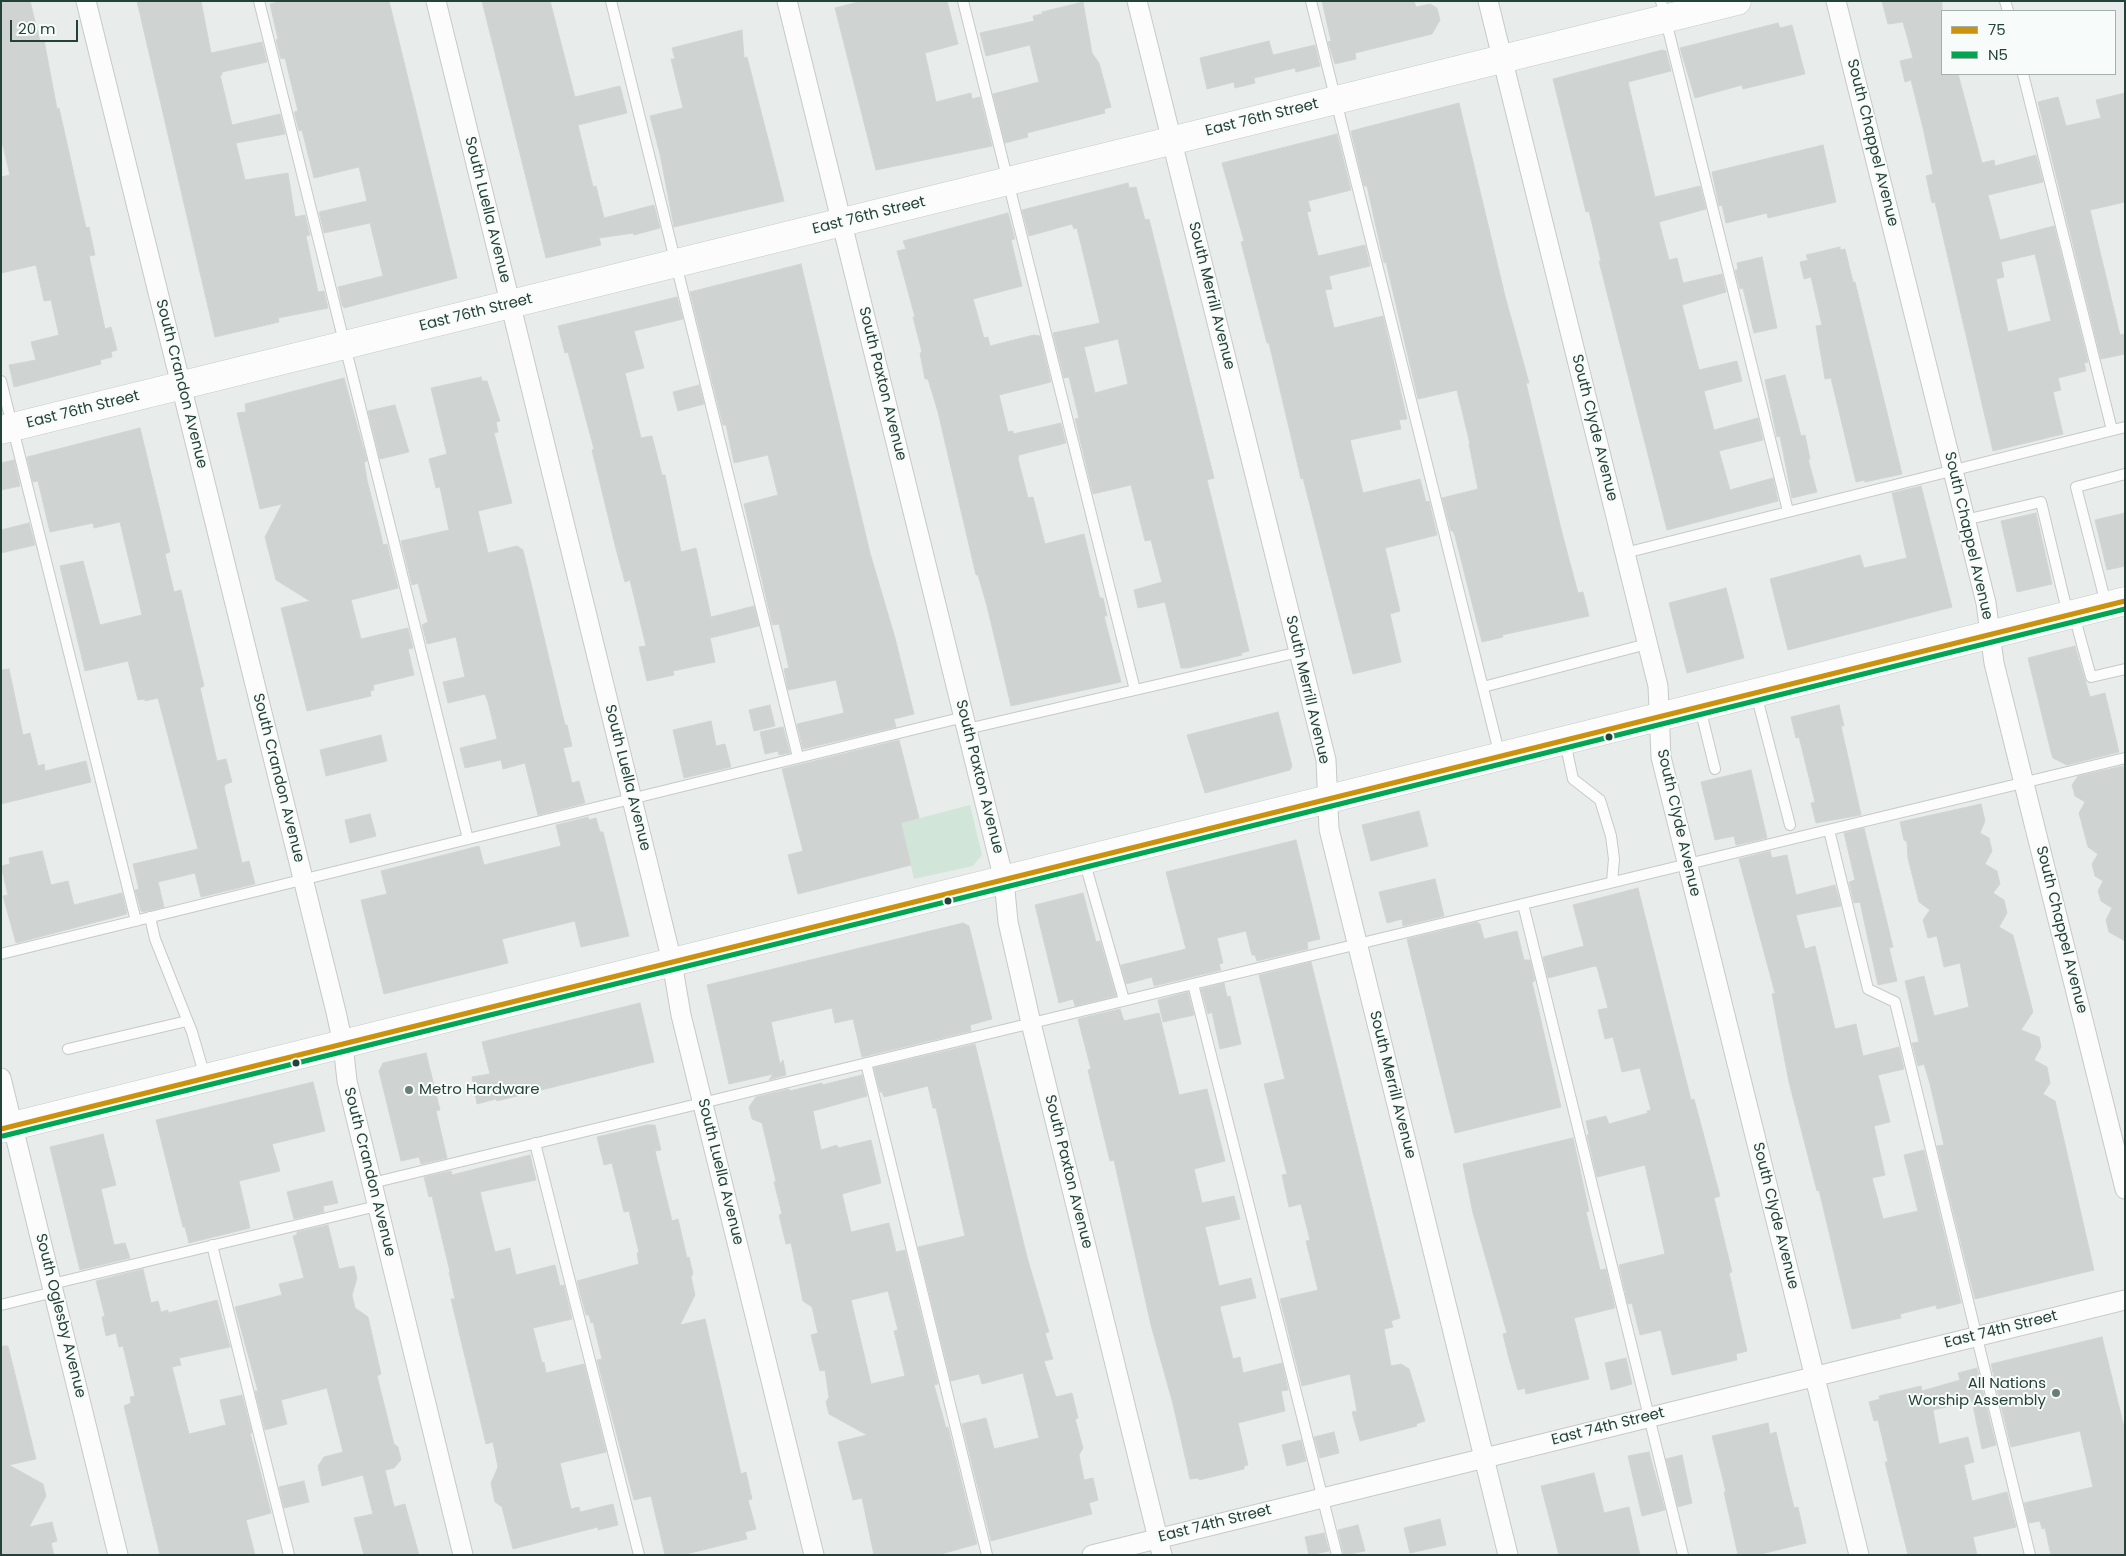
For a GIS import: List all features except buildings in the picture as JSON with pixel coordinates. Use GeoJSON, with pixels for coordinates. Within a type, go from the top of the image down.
{"type":"FeatureCollection","features":[{"type":"Feature","properties":{"kind":"main road","name":"East 76th Street"},"geometry":{"type":"LineString","coordinates":[[7,429],[1502,59],[1663,10],[1737,1]]}},
{"type":"Feature","properties":{"kind":"main road"},"geometry":{"type":"LineString","coordinates":[[7,1127],[2115,604]]}},
{"type":"Feature","properties":{"kind":"street","name":"South Crandon Avenue"},"geometry":{"type":"LineString","coordinates":[[86,1],[343,1044],[346,1081],[463,1555]]}},
{"type":"Feature","properties":{"kind":"street","name":"South Luella Avenue"},"geometry":{"type":"LineString","coordinates":[[436,1],[672,962],[682,1015],[703,1103],[814,1555]]}},
{"type":"Feature","properties":{"kind":"street","name":"South Paxton Avenue"},"geometry":{"type":"LineString","coordinates":[[787,1],[1004,880],[1008,922],[1031,1023],[1160,1546]]}},
{"type":"Feature","properties":{"kind":"street","name":"South Merrill Avenue"},"geometry":{"type":"LineString","coordinates":[[1137,1],[1326,760],[1329,828],[1508,1555]]}},
{"type":"Feature","properties":{"kind":"street","name":"South Clyde Avenue"},"geometry":{"type":"LineString","coordinates":[[1488,1],[1658,686],[1660,758],[1859,1555]]}},
{"type":"Feature","properties":{"kind":"street","name":"South Chappel Avenue"},"geometry":{"type":"LineString","coordinates":[[1836,1],[1986,603],[1994,663],[2125,1189]]}},
{"type":"Feature","properties":{"kind":"street","name":"South Oglesby Avenue"},"geometry":{"type":"LineString","coordinates":[[1,1078],[7,1127],[53,1288],[118,1555]]}},
{"type":"Feature","properties":{"kind":"street","name":"East 74th Street"},"geometry":{"type":"LineString","coordinates":[[1092,1555],[1160,1546],[1323,1498],[2125,1300]]}},
{"type":"Feature","properties":{"kind":"lane"},"geometry":{"type":"LineString","coordinates":[[260,1],[468,839]]}},
{"type":"Feature","properties":{"kind":"lane"},"geometry":{"type":"LineString","coordinates":[[611,1],[798,757]]}},
{"type":"Feature","properties":{"kind":"lane"},"geometry":{"type":"LineString","coordinates":[[963,1],[1135,690]]}},
{"type":"Feature","properties":{"kind":"lane"},"geometry":{"type":"LineString","coordinates":[[1311,1],[1500,757]]}},
{"type":"Feature","properties":{"kind":"lane"},"geometry":{"type":"LineString","coordinates":[[1663,10],[1788,511]]}},
{"type":"Feature","properties":{"kind":"lane"},"geometry":{"type":"LineString","coordinates":[[2024,75],[2112,430]]}},
{"type":"Feature","properties":{"kind":"lane"},"geometry":{"type":"LineString","coordinates":[[1,381],[7,429],[136,921]]}},
{"type":"Feature","properties":{"kind":"lane"},"geometry":{"type":"LineString","coordinates":[[1625,553],[2125,426]]}},
{"type":"Feature","properties":{"kind":"lane"},"geometry":{"type":"LineString","coordinates":[[2115,604],[2076,487],[2125,474]]}},
{"type":"Feature","properties":{"kind":"lane"},"geometry":{"type":"LineString","coordinates":[[1965,520],[2041,502],[2071,615],[2091,677],[2125,669]]}},
{"type":"Feature","properties":{"kind":"lane"},"geometry":{"type":"LineString","coordinates":[[1483,686],[1648,644]]}},
{"type":"Feature","properties":{"kind":"lane"},"geometry":{"type":"LineString","coordinates":[[1,954],[798,757],[1135,690],[1299,652]]}},
{"type":"Feature","properties":{"kind":"lane"},"geometry":{"type":"LineString","coordinates":[[1756,693],[1790,825]]}},
{"type":"Feature","properties":{"kind":"lane"},"geometry":{"type":"LineString","coordinates":[[1699,707],[1715,769]]}},
{"type":"Feature","properties":{"kind":"lane"},"geometry":{"type":"LineString","coordinates":[[1564,741],[1574,780],[1600,800],[1611,836],[1614,859],[1612,882]]}},
{"type":"Feature","properties":{"kind":"lane"},"geometry":{"type":"LineString","coordinates":[[372,1183],[2125,758]]}},
{"type":"Feature","properties":{"kind":"lane"},"geometry":{"type":"LineString","coordinates":[[1829,830],[1868,990],[1895,1002],[2030,1555]]}},
{"type":"Feature","properties":{"kind":"lane"},"geometry":{"type":"LineString","coordinates":[[1084,860],[1124,1000]]}},
{"type":"Feature","properties":{"kind":"lane"},"geometry":{"type":"LineString","coordinates":[[1523,904],[1683,1555]]}},
{"type":"Feature","properties":{"kind":"lane"},"geometry":{"type":"LineString","coordinates":[[150,917],[155,938],[187,1021],[206,1078]]}},
{"type":"Feature","properties":{"kind":"lane"},"geometry":{"type":"LineString","coordinates":[[1193,984],[1337,1555]]}},
{"type":"Feature","properties":{"kind":"lane"},"geometry":{"type":"LineString","coordinates":[[68,1049],[187,1021]]}},
{"type":"Feature","properties":{"kind":"lane"},"geometry":{"type":"LineString","coordinates":[[866,1063],[987,1555]]}},
{"type":"Feature","properties":{"kind":"lane"},"geometry":{"type":"LineString","coordinates":[[535,1143],[639,1555]]}},
{"type":"Feature","properties":{"kind":"lane"},"geometry":{"type":"LineString","coordinates":[[1,1305],[53,1288],[212,1245],[377,1206]]}},
{"type":"Feature","properties":{"kind":"lane"},"geometry":{"type":"LineString","coordinates":[[212,1245],[289,1555]]}},
{"type":"Feature","properties":{"kind":"green space"},"geometry":{"type":"Polygon","coordinates":[[[970,805],[982,855],[973,866],[914,879],[901,823],[970,805]]]}},
{"type":"Feature","properties":{"kind":"transit line","name":"75"},"geometry":{"type":"LineString","coordinates":[[1,1129],[2125,601]]}},
{"type":"Feature","properties":{"kind":"transit line","name":"N5"},"geometry":{"type":"LineString","coordinates":[[3,1136],[2125,609]]}},
{"type":"Feature","properties":{"kind":"place","name":"Metro Hardware"},"geometry":{"type":"Point","coordinates":[409,1090]}},
{"type":"Feature","properties":{"kind":"place","name":"All Nations Worship Assembly"},"geometry":{"type":"Point","coordinates":[2056,1393]}}]}
